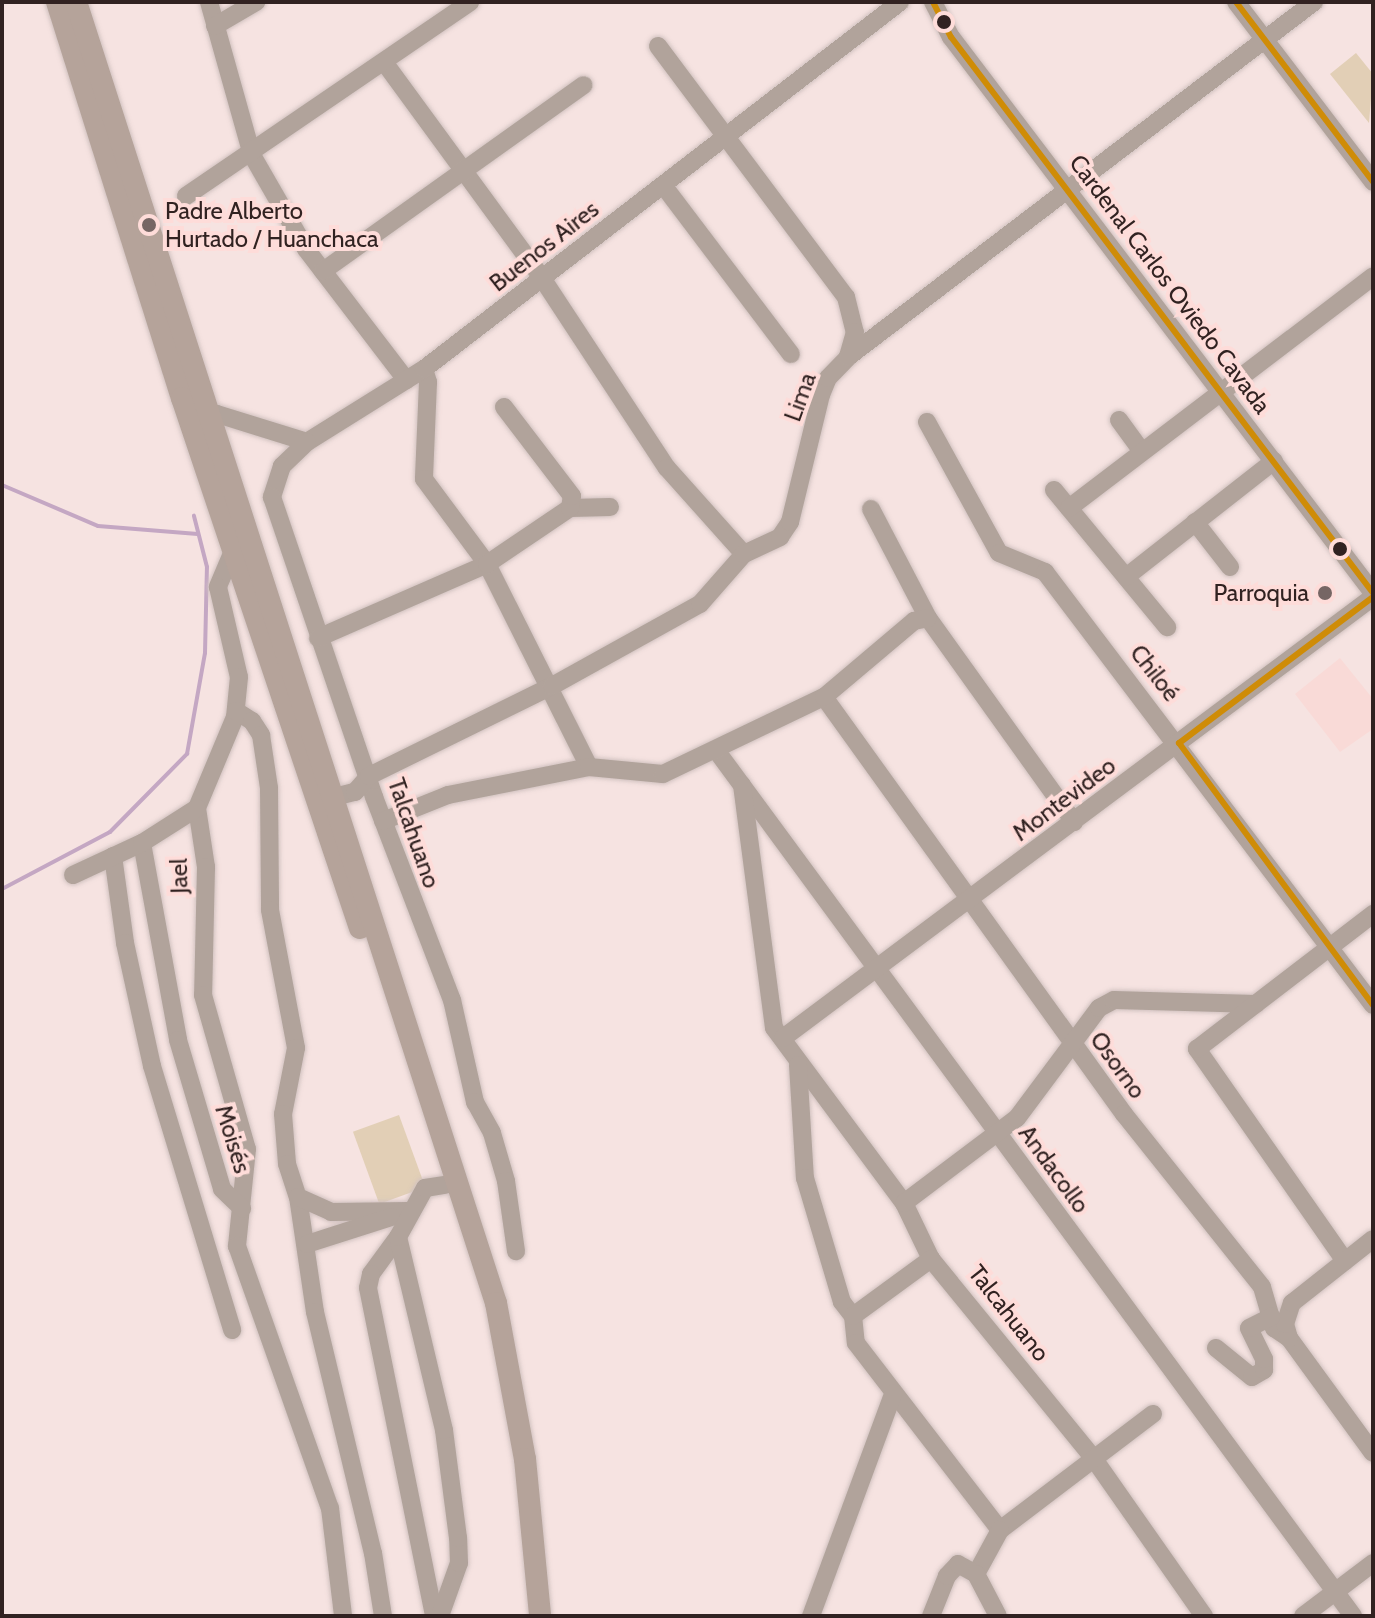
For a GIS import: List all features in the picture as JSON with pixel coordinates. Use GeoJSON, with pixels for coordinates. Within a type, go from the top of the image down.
{"type":"FeatureCollection","features":[{"type":"Feature","properties":{"kind":"main road"},"geometry":{"type":"LineString","coordinates":[[57,2],[198,416],[336,797],[445,1185],[514,1405]]}},
{"type":"Feature","properties":{"kind":"main road"},"geometry":{"type":"LineString","coordinates":[[76,2],[198,416],[233,551],[336,797]]}},
{"type":"Feature","properties":{"kind":"main road"},"geometry":{"type":"LineString","coordinates":[[396,1012],[496,1303],[530,1496],[540,1616]]}},
{"type":"Feature","properties":{"kind":"street"},"geometry":{"type":"LineString","coordinates":[[209,2],[252,155],[323,271],[406,380]]}},
{"type":"Feature","properties":{"kind":"street"},"geometry":{"type":"LineString","coordinates":[[215,26],[256,2]]}},
{"type":"Feature","properties":{"kind":"street"},"geometry":{"type":"LineString","coordinates":[[186,196],[252,155],[470,2]]}},
{"type":"Feature","properties":{"kind":"street","name":"Buenos Aires"},"geometry":{"type":"LineString","coordinates":[[307,442],[424,369],[900,2]]}},
{"type":"Feature","properties":{"kind":"street","name":"Cardenal Carlos Oviedo Cavada"},"geometry":{"type":"LineString","coordinates":[[933,2],[951,37],[1373,595]]}},
{"type":"Feature","properties":{"kind":"street"},"geometry":{"type":"LineString","coordinates":[[1236,2],[1373,182]]}},
{"type":"Feature","properties":{"kind":"street","name":"Lima"},"geometry":{"type":"LineString","coordinates":[[336,797],[369,776],[552,686],[700,604],[744,554],[780,537],[790,522],[821,395],[828,378],[848,357],[1314,2]]}},
{"type":"Feature","properties":{"kind":"street"},"geometry":{"type":"LineString","coordinates":[[658,46],[846,297],[855,332],[848,357]]}},
{"type":"Feature","properties":{"kind":"street"},"geometry":{"type":"LineString","coordinates":[[384,62],[542,278],[667,468],[744,554]]}},
{"type":"Feature","properties":{"kind":"street"},"geometry":{"type":"LineString","coordinates":[[323,271],[584,85]]}},
{"type":"Feature","properties":{"kind":"street"},"geometry":{"type":"LineString","coordinates":[[663,185],[791,354]]}},
{"type":"Feature","properties":{"kind":"street"},"geometry":{"type":"LineString","coordinates":[[1069,508],[1373,276]]}},
{"type":"Feature","properties":{"kind":"street"},"geometry":{"type":"LineString","coordinates":[[424,369],[428,382],[424,479],[487,564],[552,686],[589,767]]}},
{"type":"Feature","properties":{"kind":"street"},"geometry":{"type":"LineString","coordinates":[[504,407],[572,496],[570,508]]}},
{"type":"Feature","properties":{"kind":"street"},"geometry":{"type":"LineString","coordinates":[[198,416],[307,442]]}},
{"type":"Feature","properties":{"kind":"street"},"geometry":{"type":"LineString","coordinates":[[1119,420],[1142,452]]}},
{"type":"Feature","properties":{"kind":"street","name":"Chiloé"},"geometry":{"type":"LineString","coordinates":[[927,422],[999,553],[1045,572],[1179,743],[1373,1005]]}},
{"type":"Feature","properties":{"kind":"street","name":"Talcahuano"},"geometry":{"type":"LineString","coordinates":[[307,442],[282,466],[272,497],[374,797],[452,1000],[475,1102],[492,1133],[506,1181],[516,1251]]}},
{"type":"Feature","properties":{"kind":"street"},"geometry":{"type":"LineString","coordinates":[[1126,577],[1274,461]]}},
{"type":"Feature","properties":{"kind":"street"},"geometry":{"type":"LineString","coordinates":[[1054,490],[1167,627]]}},
{"type":"Feature","properties":{"kind":"street"},"geometry":{"type":"LineString","coordinates":[[318,638],[487,564],[570,508],[610,507]]}},
{"type":"Feature","properties":{"kind":"street"},"geometry":{"type":"LineString","coordinates":[[871,509],[928,618],[1074,822]]}},
{"type":"Feature","properties":{"kind":"street"},"geometry":{"type":"LineString","coordinates":[[1195,522],[1230,567]]}},
{"type":"Feature","properties":{"kind":"street"},"geometry":{"type":"LineString","coordinates":[[73,875],[142,843],[197,808],[236,711],[239,677],[218,587],[233,551]]}},
{"type":"Feature","properties":{"kind":"street","name":"Montevideo"},"geometry":{"type":"LineString","coordinates":[[783,1038],[1373,595]]}},
{"type":"Feature","properties":{"kind":"street"},"geometry":{"type":"LineString","coordinates":[[383,821],[448,795],[589,767],[663,774],[824,697],[914,621],[928,618]]}},
{"type":"Feature","properties":{"kind":"street","name":"Osorno"},"geometry":{"type":"LineString","coordinates":[[824,697],[1072,1042],[1262,1287],[1274,1328],[1289,1338],[1373,1453]]}},
{"type":"Feature","properties":{"kind":"street"},"geometry":{"type":"LineString","coordinates":[[236,711],[252,721],[261,735],[269,788],[270,910],[296,1048],[283,1114],[287,1164],[298,1197],[315,1312],[373,1553],[383,1616]]}},
{"type":"Feature","properties":{"kind":"street","name":"Andacollo"},"geometry":{"type":"LineString","coordinates":[[716,750],[1353,1616]]}},
{"type":"Feature","properties":{"kind":"street","name":"Talcahuano"},"geometry":{"type":"LineString","coordinates":[[742,785],[773,1023],[798,1065],[904,1203],[931,1259],[1094,1459],[1204,1616]]}},
{"type":"Feature","properties":{"kind":"street"},"geometry":{"type":"LineString","coordinates":[[336,797],[374,797]]}},
{"type":"Feature","properties":{"kind":"street","name":"Jael"},"geometry":{"type":"LineString","coordinates":[[197,808],[206,867],[203,995],[247,1149],[242,1208]]}},
{"type":"Feature","properties":{"kind":"street","name":"Moisés"},"geometry":{"type":"LineString","coordinates":[[142,843],[178,1040],[222,1189],[242,1208],[237,1246],[336,1536],[343,1616]]}},
{"type":"Feature","properties":{"kind":"street"},"geometry":{"type":"LineString","coordinates":[[113,856],[125,943],[152,1066],[232,1330]]}},
{"type":"Feature","properties":{"kind":"street"},"geometry":{"type":"LineString","coordinates":[[1345,1261],[1197,1049],[1373,914]]}},
{"type":"Feature","properties":{"kind":"street"},"geometry":{"type":"LineString","coordinates":[[904,1203],[1017,1118],[1099,1008],[1114,1000],[1256,1004]]}},
{"type":"Feature","properties":{"kind":"street"},"geometry":{"type":"LineString","coordinates":[[798,1065],[805,1178],[842,1302],[853,1316],[856,1343],[1000,1530]]}},
{"type":"Feature","properties":{"kind":"street"},"geometry":{"type":"LineString","coordinates":[[437,1616],[368,1288],[371,1274],[398,1237],[409,1211],[425,1188],[445,1185]]}},
{"type":"Feature","properties":{"kind":"street"},"geometry":{"type":"LineString","coordinates":[[298,1197],[331,1212],[409,1211]]}},
{"type":"Feature","properties":{"kind":"street"},"geometry":{"type":"LineString","coordinates":[[307,1244],[409,1211]]}},
{"type":"Feature","properties":{"kind":"street"},"geometry":{"type":"LineString","coordinates":[[398,1237],[444,1430],[458,1538],[459,1563],[437,1616]]}},
{"type":"Feature","properties":{"kind":"street"},"geometry":{"type":"LineString","coordinates":[[1289,1338],[1285,1316],[1292,1303],[1373,1239]]}},
{"type":"Feature","properties":{"kind":"street"},"geometry":{"type":"LineString","coordinates":[[853,1316],[931,1259]]}},
{"type":"Feature","properties":{"kind":"street"},"geometry":{"type":"LineString","coordinates":[[1216,1348],[1252,1377],[1264,1370],[1264,1359],[1249,1328],[1271,1317]]}},
{"type":"Feature","properties":{"kind":"street"},"geometry":{"type":"LineString","coordinates":[[811,1616],[893,1394]]}},
{"type":"Feature","properties":{"kind":"street"},"geometry":{"type":"LineString","coordinates":[[976,1574],[1000,1530],[1153,1414]]}},
{"type":"Feature","properties":{"kind":"street"},"geometry":{"type":"LineString","coordinates":[[1303,1616],[1373,1563]]}},
{"type":"Feature","properties":{"kind":"street"},"geometry":{"type":"LineString","coordinates":[[931,1616],[954,1566],[963,1564],[976,1574],[998,1616]]}},
{"type":"Feature","properties":{"kind":"shaded area"},"geometry":{"type":"Polygon","coordinates":[[[1356,53],[1373,74],[1369,123],[1330,74],[1356,53]]]}},
{"type":"Feature","properties":{"kind":"shaded area"},"geometry":{"type":"Polygon","coordinates":[[[1340,658],[1373,699],[1373,729],[1340,752],[1295,694],[1340,658]]]}},
{"type":"Feature","properties":{"kind":"shaded area"},"geometry":{"type":"Polygon","coordinates":[[[399,1115],[425,1187],[379,1204],[353,1132],[399,1115]]]}},
{"type":"Feature","properties":{"kind":"waterway"},"geometry":{"type":"LineString","coordinates":[[2,485],[98,526],[198,534]]}},
{"type":"Feature","properties":{"kind":"waterway"},"geometry":{"type":"LineString","coordinates":[[2,889],[110,832],[187,754],[205,653],[207,567],[194,516]]}},
{"type":"Feature","properties":{"kind":"transit line"},"geometry":{"type":"LineString","coordinates":[[933,2],[951,37],[1373,593]]}},
{"type":"Feature","properties":{"kind":"transit line"},"geometry":{"type":"LineString","coordinates":[[1236,2],[1373,182]]}},
{"type":"Feature","properties":{"kind":"transit line"},"geometry":{"type":"LineString","coordinates":[[1373,597],[1179,743],[1373,1005]]}},
{"type":"Feature","properties":{"kind":"place","name":"Padre Alberto Hurtado / Huanchaca"},"geometry":{"type":"Point","coordinates":[149,225]}},
{"type":"Feature","properties":{"kind":"place","name":"Parroquia"},"geometry":{"type":"Point","coordinates":[1325,593]}}]}
